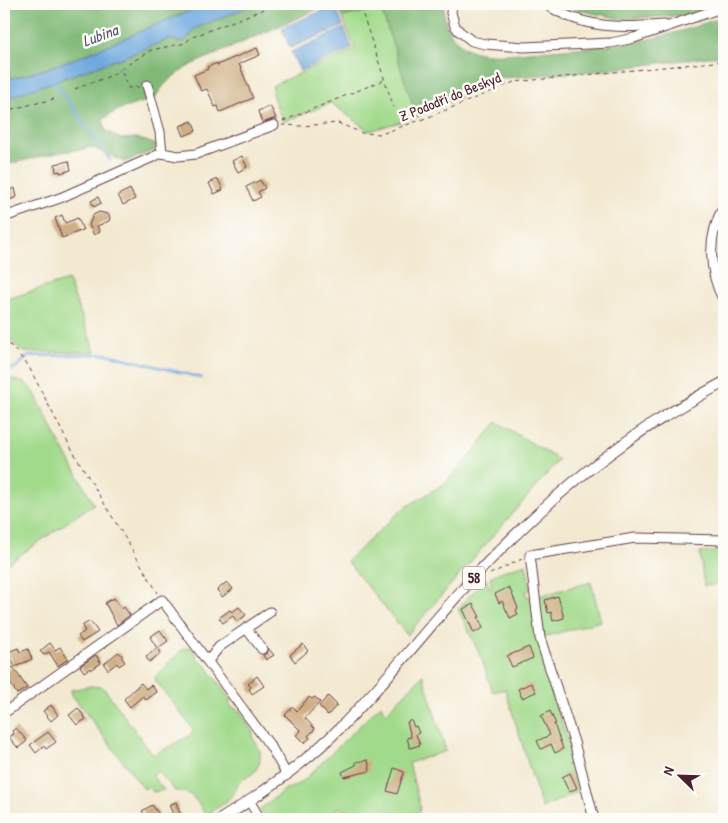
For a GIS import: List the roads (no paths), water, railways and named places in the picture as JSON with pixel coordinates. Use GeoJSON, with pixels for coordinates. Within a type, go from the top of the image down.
{"type":"FeatureCollection","features":[{"type":"Feature","properties":{"kind":"main road","name":"58"},"geometry":{"type":"LineString","coordinates":[[222,819],[250,802],[287,775],[341,727],[505,544],[562,492],[616,449],[681,406],[724,382]]}},
{"type":"Feature","properties":{"kind":"street"},"geometry":{"type":"LineString","coordinates":[[452,4],[452,17],[459,31],[472,41],[490,45],[524,47],[611,43],[634,38],[724,7]]}},
{"type":"Feature","properties":{"kind":"street"},"geometry":{"type":"LineString","coordinates":[[545,4],[572,18],[610,26],[633,27],[679,23]]}},
{"type":"Feature","properties":{"kind":"street"},"geometry":{"type":"LineString","coordinates":[[147,85],[160,132],[162,153]]}},
{"type":"Feature","properties":{"kind":"street"},"geometry":{"type":"LineString","coordinates":[[4,217],[60,198],[162,153],[178,156],[196,154],[278,123]]}},
{"type":"Feature","properties":{"kind":"street"},"geometry":{"type":"LineString","coordinates":[[724,206],[719,216],[711,247],[715,279],[724,301]]}},
{"type":"Feature","properties":{"kind":"street"},"geometry":{"type":"LineString","coordinates":[[594,819],[574,742],[540,638],[530,555],[635,538],[724,540]]}},
{"type":"Feature","properties":{"kind":"street"},"geometry":{"type":"LineString","coordinates":[[4,713],[162,600],[271,747],[287,775]]}},
{"type":"Feature","properties":{"kind":"street"},"geometry":{"type":"LineString","coordinates":[[208,661],[219,647],[270,612]]}},
{"type":"Feature","properties":{"kind":"street"},"geometry":{"type":"LineString","coordinates":[[246,628],[262,649]]}},
{"type":"Feature","properties":{"kind":"street"},"geometry":{"type":"LineString","coordinates":[[250,802],[260,819]]}},
{"type":"Feature","properties":{"kind":"water"},"geometry":{"type":"Polygon","coordinates":[[[209,4],[255,4],[196,28],[186,40],[179,42],[170,39],[4,99],[4,80],[82,56],[209,4]]]}},
{"type":"Feature","properties":{"kind":"water"},"geometry":{"type":"Polygon","coordinates":[[[335,5],[343,26],[290,48],[282,28],[335,5]]]}},
{"type":"Feature","properties":{"kind":"water"},"geometry":{"type":"Polygon","coordinates":[[[344,28],[352,48],[300,71],[291,52],[344,28]]]}},
{"type":"Feature","properties":{"kind":"waterway"},"geometry":{"type":"LineString","coordinates":[[53,80],[110,160]]}},
{"type":"Feature","properties":{"kind":"waterway"},"geometry":{"type":"LineString","coordinates":[[4,373],[16,367],[29,356],[107,354],[202,378]]}},
{"type":"Feature","properties":{"kind":"water label","name":"Lubina"},"geometry":{"type":"Point","coordinates":[100,35]}}]}
